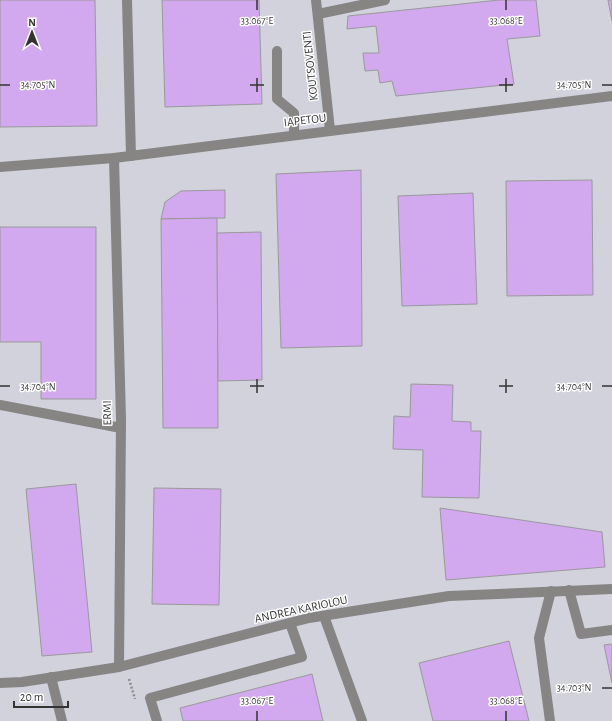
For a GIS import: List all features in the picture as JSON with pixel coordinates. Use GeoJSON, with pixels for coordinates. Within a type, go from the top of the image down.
{"type":"FeatureCollection","features":[{"type":"Feature","properties":{"kind":"street"},"geometry":{"type":"LineString","coordinates":[[127,0],[132,156]]}},
{"type":"Feature","properties":{"kind":"street","name":"KOUTSOVENTI"},"geometry":{"type":"LineString","coordinates":[[316,0],[330,130]]}},
{"type":"Feature","properties":{"kind":"street"},"geometry":{"type":"LineString","coordinates":[[318,14],[386,0]]}},
{"type":"Feature","properties":{"kind":"street"},"geometry":{"type":"LineString","coordinates":[[277,51],[278,99],[294,114],[294,135]]}},
{"type":"Feature","properties":{"kind":"street","name":"IAPETOU"},"geometry":{"type":"LineString","coordinates":[[0,167],[132,156],[330,130],[612,96]]}},
{"type":"Feature","properties":{"kind":"street","name":"ERMI"},"geometry":{"type":"LineString","coordinates":[[114,158],[121,428],[122,666]]}},
{"type":"Feature","properties":{"kind":"street"},"geometry":{"type":"LineString","coordinates":[[0,405],[121,428]]}},
{"type":"Feature","properties":{"kind":"street","name":"ANDREA KARIOLOU"},"geometry":{"type":"LineString","coordinates":[[0,683],[22,682],[122,666],[290,623],[324,616],[449,596],[612,589]]}},
{"type":"Feature","properties":{"kind":"street"},"geometry":{"type":"LineString","coordinates":[[568,590],[581,634],[612,630]]}},
{"type":"Feature","properties":{"kind":"street"},"geometry":{"type":"LineString","coordinates":[[550,721],[539,638],[551,591]]}},
{"type":"Feature","properties":{"kind":"street"},"geometry":{"type":"LineString","coordinates":[[324,616],[362,721]]}},
{"type":"Feature","properties":{"kind":"street"},"geometry":{"type":"LineString","coordinates":[[157,721],[150,698],[302,658],[290,623]]}},
{"type":"Feature","properties":{"kind":"street"},"geometry":{"type":"LineString","coordinates":[[51,677],[62,721]]}},
{"type":"Feature","properties":{"kind":"path"},"geometry":{"type":"LineString","coordinates":[[122,666],[135,700]]}},
{"type":"Feature","properties":{"kind":"shaded area"},"geometry":{"type":"Polygon","coordinates":[[[0,0],[612,0],[612,721],[0,721],[0,0]]]}},
{"type":"Feature","properties":{"kind":"building"},"geometry":{"type":"Polygon","coordinates":[[[0,0],[95,0],[97,126],[0,127],[0,0]]]}},
{"type":"Feature","properties":{"kind":"building"},"geometry":{"type":"Polygon","coordinates":[[[162,0],[259,0],[262,104],[165,107],[162,0]]]}},
{"type":"Feature","properties":{"kind":"building"},"geometry":{"type":"Polygon","coordinates":[[[499,0],[536,0],[540,36],[507,39],[514,84],[396,96],[392,81],[380,83],[378,70],[365,71],[363,53],[379,53],[376,26],[347,29],[348,16],[499,0]]]}},
{"type":"Feature","properties":{"kind":"building"},"geometry":{"type":"Polygon","coordinates":[[[608,0],[612,0],[612,21],[608,0]]]}},
{"type":"Feature","properties":{"kind":"building"},"geometry":{"type":"Polygon","coordinates":[[[361,170],[362,346],[281,348],[276,174],[361,170]]]}},
{"type":"Feature","properties":{"kind":"building"},"geometry":{"type":"Polygon","coordinates":[[[592,180],[593,295],[507,296],[506,181],[592,180]]]}},
{"type":"Feature","properties":{"kind":"building"},"geometry":{"type":"Polygon","coordinates":[[[225,190],[225,218],[161,219],[165,202],[181,191],[225,190]]]}},
{"type":"Feature","properties":{"kind":"building"},"geometry":{"type":"Polygon","coordinates":[[[473,193],[477,304],[402,306],[398,196],[473,193]]]}},
{"type":"Feature","properties":{"kind":"building"},"geometry":{"type":"Polygon","coordinates":[[[217,218],[218,428],[163,428],[161,219],[217,218]]]}},
{"type":"Feature","properties":{"kind":"building"},"geometry":{"type":"Polygon","coordinates":[[[0,227],[96,227],[96,399],[41,399],[41,342],[0,342],[0,227]]]}},
{"type":"Feature","properties":{"kind":"building"},"geometry":{"type":"Polygon","coordinates":[[[261,232],[262,380],[218,381],[217,233],[261,232]]]}},
{"type":"Feature","properties":{"kind":"building"},"geometry":{"type":"Polygon","coordinates":[[[411,384],[453,385],[452,421],[471,422],[471,431],[481,431],[479,498],[422,497],[423,450],[393,449],[394,416],[410,417],[411,384]]]}},
{"type":"Feature","properties":{"kind":"building"},"geometry":{"type":"Polygon","coordinates":[[[76,484],[92,652],[42,656],[26,489],[76,484]]]}},
{"type":"Feature","properties":{"kind":"building"},"geometry":{"type":"Polygon","coordinates":[[[154,488],[221,489],[219,605],[152,604],[154,488]]]}},
{"type":"Feature","properties":{"kind":"building"},"geometry":{"type":"Polygon","coordinates":[[[440,508],[602,532],[605,567],[446,580],[440,508]]]}},
{"type":"Feature","properties":{"kind":"building"},"geometry":{"type":"Polygon","coordinates":[[[509,641],[529,721],[433,721],[419,663],[509,641]]]}},
{"type":"Feature","properties":{"kind":"building"},"geometry":{"type":"Polygon","coordinates":[[[612,644],[612,683],[604,645],[612,644]]]}},
{"type":"Feature","properties":{"kind":"building"},"geometry":{"type":"Polygon","coordinates":[[[312,674],[323,721],[183,721],[180,708],[312,674]]]}}]}
